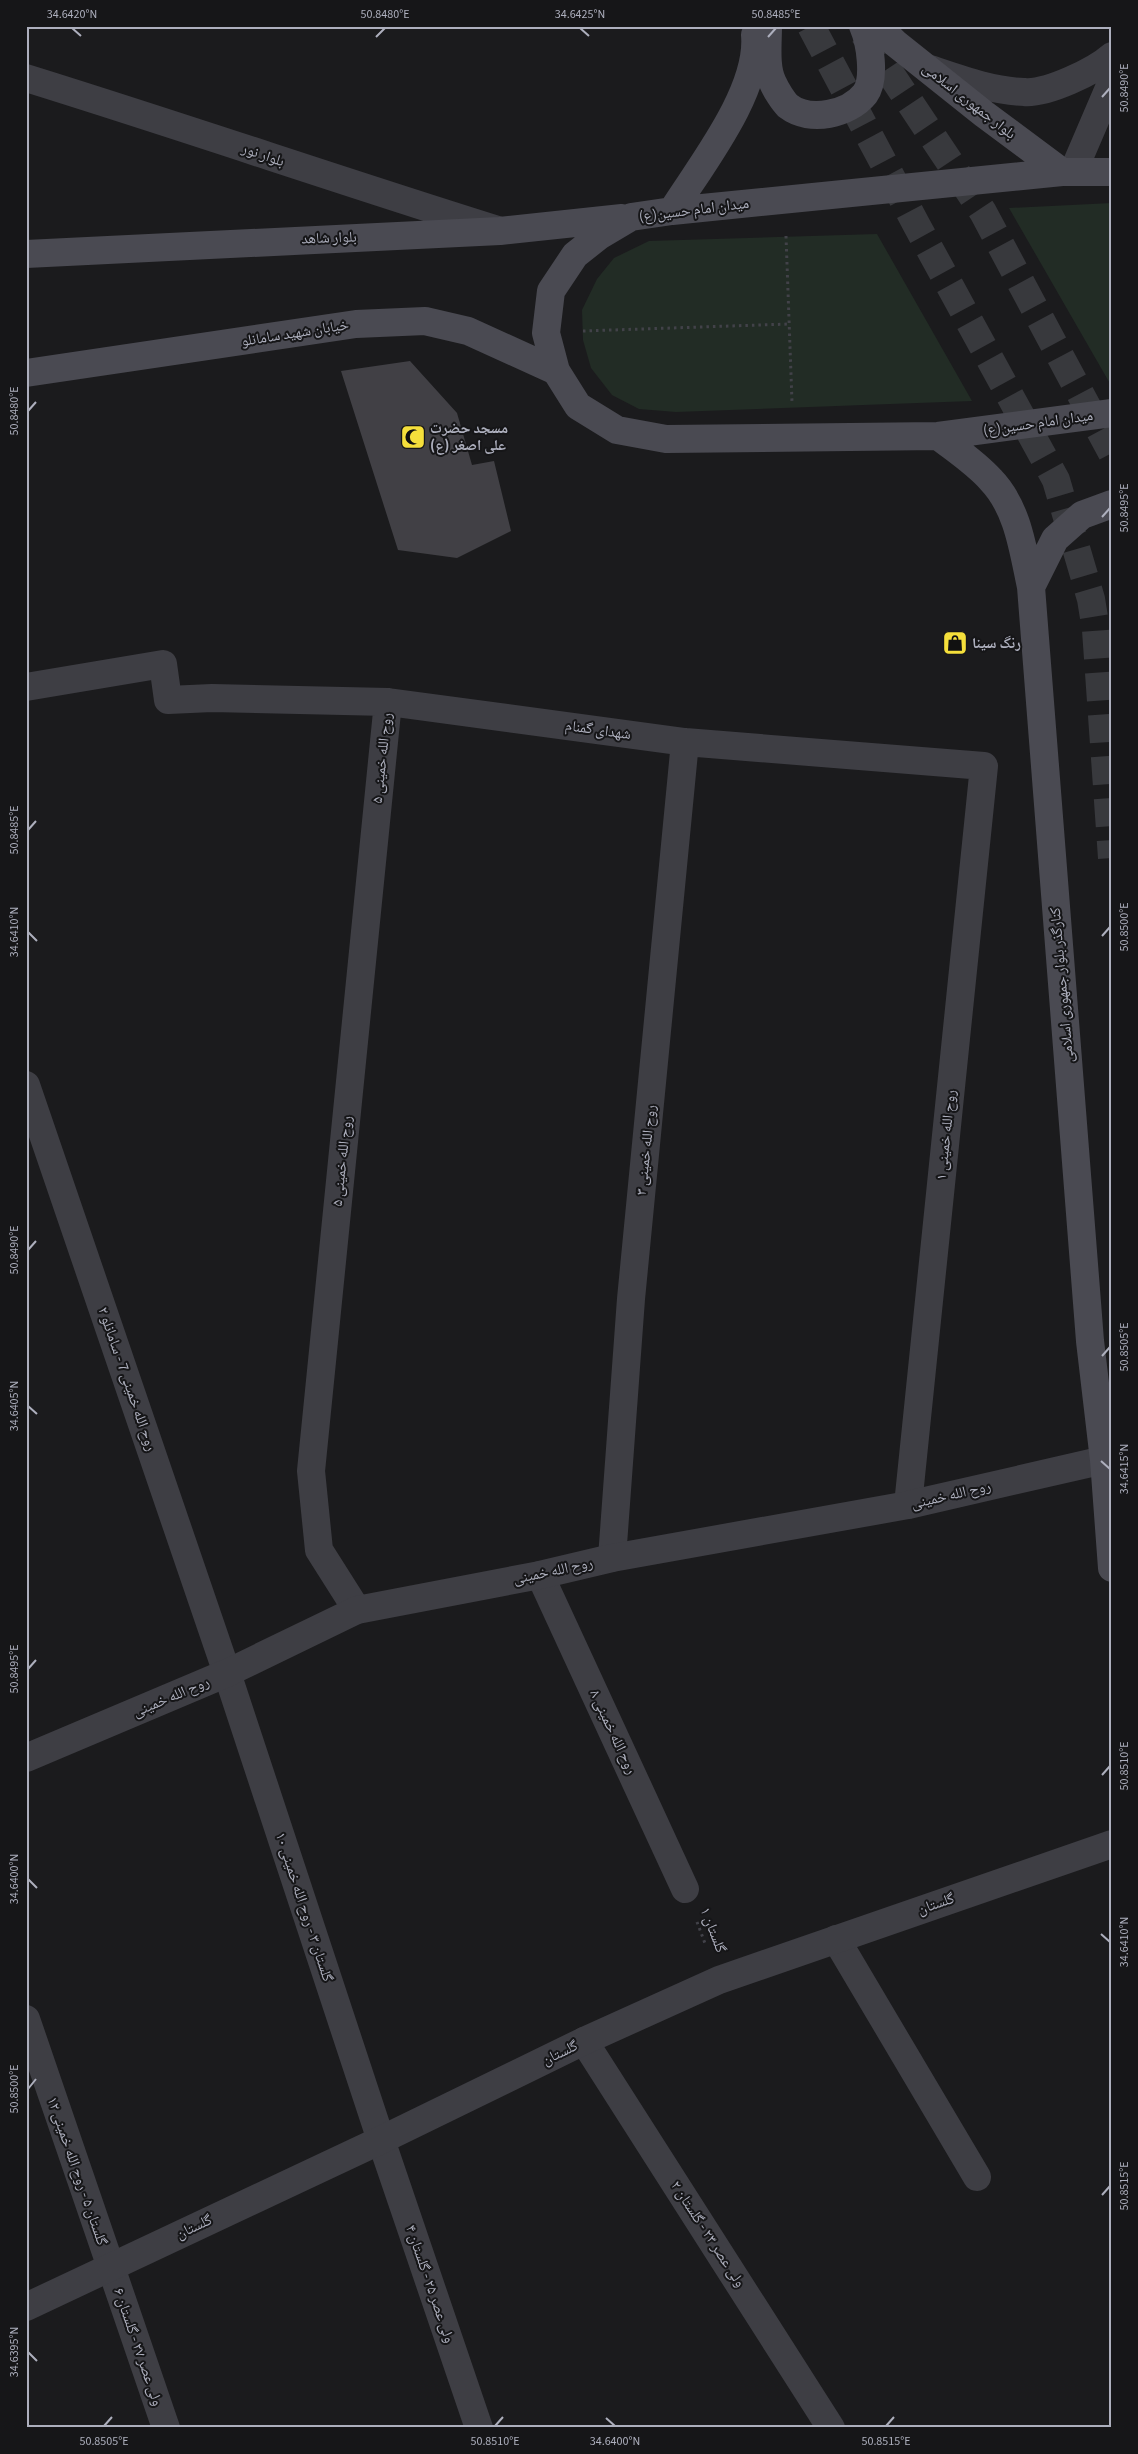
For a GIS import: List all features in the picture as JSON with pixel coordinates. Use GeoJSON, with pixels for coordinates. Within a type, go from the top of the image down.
{"type":"FeatureCollection","features":[{"type":"Feature","properties":{"kind":"main road"},"geometry":{"type":"LineString","coordinates":[[672,211],[748,86],[756,44],[754,26]]}},
{"type":"Feature","properties":{"kind":"main road"},"geometry":{"type":"LineString","coordinates":[[768,26],[768,64],[772,82],[788,106],[808,114],[825,115],[851,107],[866,92],[871,56],[863,26]]}},
{"type":"Feature","properties":{"kind":"main road","name":"بلوار جمهوری اسلامی"},"geometry":{"type":"LineString","coordinates":[[878,26],[895,43],[930,69],[984,114],[1068,172]]}},
{"type":"Feature","properties":{"kind":"main road","name":"میدان امام حسین(ع)"},"geometry":{"type":"LineString","coordinates":[[1112,172],[1068,172],[672,211],[631,218],[599,236],[575,255],[551,291],[546,333],[556,371],[578,406],[617,430],[666,439],[938,436],[1112,413]]}},
{"type":"Feature","properties":{"kind":"main road","name":"بلوار شاهد"},"geometry":{"type":"LineString","coordinates":[[26,254],[500,230],[631,218]]}},
{"type":"Feature","properties":{"kind":"main road","name":"خیابان شهید سامانلو"},"geometry":{"type":"LineString","coordinates":[[26,373],[356,324],[425,321],[468,331],[556,371]]}},
{"type":"Feature","properties":{"kind":"main road","name":"کنارگذر بلوار جمهوری اسلامی"},"geometry":{"type":"LineString","coordinates":[[938,436],[992,481],[1009,506],[1021,539],[1031,586],[1090,1332],[1104,1460],[1112,1568]]}},
{"type":"Feature","properties":{"kind":"main road"},"geometry":{"type":"LineString","coordinates":[[1031,586],[1055,539],[1082,515],[1112,504]]}},
{"type":"Feature","properties":{"kind":"street"},"geometry":{"type":"LineString","coordinates":[[930,69],[970,82],[1025,93],[1060,85],[1101,66],[1112,56]]}},
{"type":"Feature","properties":{"kind":"street","name":"بلوار نور"},"geometry":{"type":"LineString","coordinates":[[26,78],[172,123],[317,174],[500,230]]}},
{"type":"Feature","properties":{"kind":"street"},"geometry":{"type":"LineString","coordinates":[[1068,172],[1112,81]]}},
{"type":"Feature","properties":{"kind":"street","name":"شهدای گمنام"},"geometry":{"type":"LineString","coordinates":[[26,687],[163,664],[168,700],[212,698],[388,702],[685,742],[984,766]]}},
{"type":"Feature","properties":{"kind":"street","name":"روح الله خمینی ۵"},"geometry":{"type":"LineString","coordinates":[[357,1610],[319,1550],[311,1471],[388,702]]}},
{"type":"Feature","properties":{"kind":"street","name":"روح الله خمینی ۳"},"geometry":{"type":"LineString","coordinates":[[612,1558],[631,1300],[685,742]]}},
{"type":"Feature","properties":{"kind":"street","name":"روح الله خمینی ۱"},"geometry":{"type":"LineString","coordinates":[[908,1505],[984,766]]}},
{"type":"Feature","properties":{"kind":"street","name":"روح الله خمینی 7 - سامانلو ۲"},"geometry":{"type":"LineString","coordinates":[[26,1085],[227,1673]]}},
{"type":"Feature","properties":{"kind":"street","name":"روح الله خمینی"},"geometry":{"type":"LineString","coordinates":[[26,1758],[227,1673],[357,1610],[540,1575],[612,1558],[908,1505],[1104,1460]]}},
{"type":"Feature","properties":{"kind":"street","name":"روح الله خمینی ۸"},"geometry":{"type":"LineString","coordinates":[[540,1575],[685,1889]]}},
{"type":"Feature","properties":{"kind":"street","name":"گلستان ۳ - روح الله خمینی ۱۰"},"geometry":{"type":"LineString","coordinates":[[227,1673],[381,2140]]}},
{"type":"Feature","properties":{"kind":"street","name":"گلستان"},"geometry":{"type":"LineString","coordinates":[[26,2306],[381,2140],[584,2041],[719,1980],[1112,1844]]}},
{"type":"Feature","properties":{"kind":"street"},"geometry":{"type":"LineString","coordinates":[[836,1939],[977,2177]]}},
{"type":"Feature","properties":{"kind":"street","name":"گلستان ۵ - روح الله خمینی ۱۲"},"geometry":{"type":"LineString","coordinates":[[26,2019],[109,2266]]}},
{"type":"Feature","properties":{"kind":"street","name":"ولی عصر ۲۳ - گلستان ۲"},"geometry":{"type":"LineString","coordinates":[[584,2041],[831,2428]]}},
{"type":"Feature","properties":{"kind":"street","name":"ولی عصر ۲۵ - گلستان ۴"},"geometry":{"type":"LineString","coordinates":[[381,2140],[479,2428]]}},
{"type":"Feature","properties":{"kind":"street","name":"ولی عصر ۲۷ - گلستان ۶"},"geometry":{"type":"LineString","coordinates":[[109,2266],[166,2428]]}},
{"type":"Feature","properties":{"kind":"path"},"geometry":{"type":"LineString","coordinates":[[785,200],[794,437]]}},
{"type":"Feature","properties":{"kind":"path"},"geometry":{"type":"LineString","coordinates":[[546,333],[790,324]]}},
{"type":"Feature","properties":{"kind":"path","name":"گلستان ۱"},"geometry":{"type":"LineString","coordinates":[[685,1889],[719,1980]]}},
{"type":"Feature","properties":{"kind":"shaded area"},"geometry":{"type":"Polygon","coordinates":[[[1112,203],[1112,387],[1009,208],[1112,203]]]}},
{"type":"Feature","properties":{"kind":"shaded area"},"geometry":{"type":"Polygon","coordinates":[[[877,234],[972,401],[676,412],[639,409],[612,395],[591,368],[583,340],[582,310],[597,279],[614,258],[649,241],[877,234]]]}},
{"type":"Feature","properties":{"kind":"building","name":"مسجد حضرت علی اصغر (ع)"},"geometry":{"type":"Polygon","coordinates":[[[410,361],[457,413],[472,465],[494,461],[511,531],[457,558],[398,550],[341,371],[410,361]]]}},
{"type":"Feature","properties":{"kind":"tunnel"},"geometry":{"type":"LineString","coordinates":[[811,26],[916,224],[1056,480],[1091,599],[1096,630],[1112,858]]}},
{"type":"Feature","properties":{"kind":"tunnel"},"geometry":{"type":"LineString","coordinates":[[864,34],[983,212],[1112,453]]}},
{"type":"Feature","properties":{"kind":"place","name":"مسجد حضرت علی اصغر (ع)"},"geometry":{"type":"Point","coordinates":[413,437]}},
{"type":"Feature","properties":{"kind":"place","name":"رنگ سینا"},"geometry":{"type":"Point","coordinates":[955,643]}}]}
